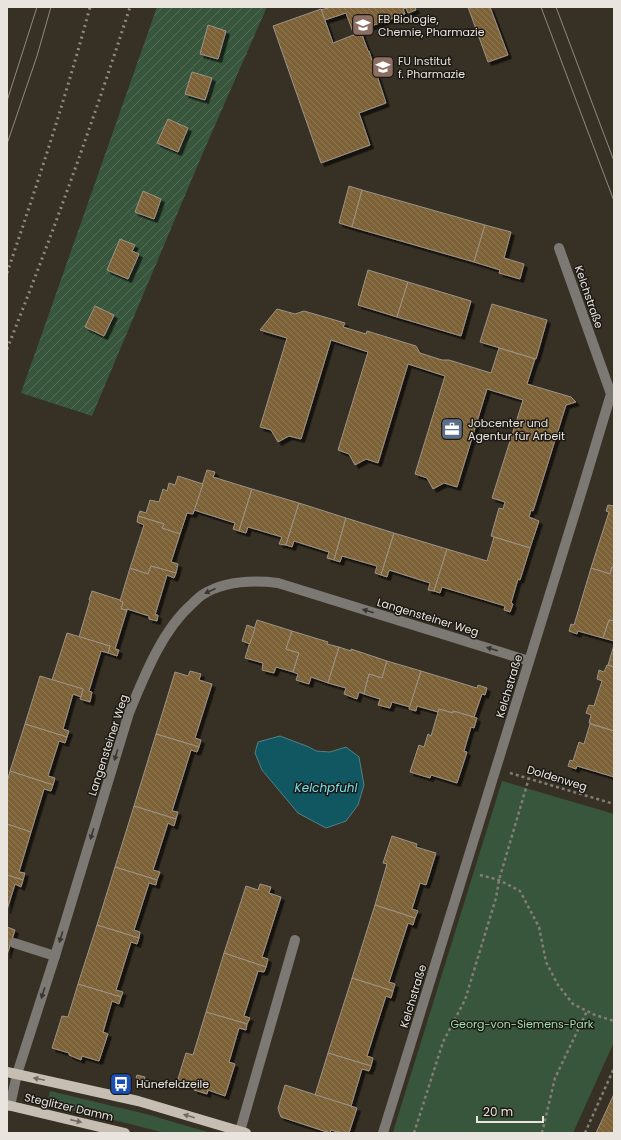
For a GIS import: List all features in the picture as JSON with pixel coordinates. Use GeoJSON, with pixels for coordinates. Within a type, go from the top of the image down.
{"type":"FeatureCollection","features":[{"type":"Feature","properties":{"kind":"main road","name":"Steglitzer Damm"},"geometry":{"type":"LineString","coordinates":[[7,1072],[138,1101],[243,1132]]}},
{"type":"Feature","properties":{"kind":"main road","name":"Steglitzer Damm"},"geometry":{"type":"LineString","coordinates":[[8,1106],[126,1133]]}},
{"type":"Feature","properties":{"kind":"street","name":"Kelchstraße"},"geometry":{"type":"LineString","coordinates":[[383,1133],[611,394],[559,248]]}},
{"type":"Feature","properties":{"kind":"street","name":"Langensteiner Weg"},"geometry":{"type":"LineString","coordinates":[[8,1106],[129,713],[144,678],[165,638],[178,619],[202,596],[220,587],[248,581],[278,583],[529,661]]}},
{"type":"Feature","properties":{"kind":"street"},"geometry":{"type":"LineString","coordinates":[[243,1132],[295,940]]}},
{"type":"Feature","properties":{"kind":"street"},"geometry":{"type":"LineString","coordinates":[[14,943],[55,956]]}},
{"type":"Feature","properties":{"kind":"path","name":"Doldenweg"},"geometry":{"type":"LineString","coordinates":[[496,769],[614,804]]}},
{"type":"Feature","properties":{"kind":"path"},"geometry":{"type":"LineString","coordinates":[[414,1133],[442,1042],[465,1000],[496,898],[499,880],[529,778]]}},
{"type":"Feature","properties":{"kind":"path"},"geometry":{"type":"LineString","coordinates":[[465,870],[499,880],[520,891],[539,927],[546,962],[558,985],[573,1004],[595,1015],[614,1021]]}},
{"type":"Feature","properties":{"kind":"path"},"geometry":{"type":"LineString","coordinates":[[542,1133],[555,1078],[587,1011]]}},
{"type":"Feature","properties":{"kind":"path"},"geometry":{"type":"LineString","coordinates":[[585,1133],[614,1068]]}},
{"type":"Feature","properties":{"kind":"green space"},"geometry":{"type":"Polygon","coordinates":[[[157,7],[267,7],[205,148],[92,416],[21,393],[157,7]]]}},
{"type":"Feature","properties":{"kind":"green space","name":"Georg-von-Siemens-Park"},"geometry":{"type":"Polygon","coordinates":[[[502,781],[614,814],[614,1042],[573,1133],[394,1133],[393,1132],[502,781]]]}},
{"type":"Feature","properties":{"kind":"green space"},"geometry":{"type":"Polygon","coordinates":[[[50,1091],[146,1114],[211,1133],[165,1133],[47,1104],[50,1091]]]}},
{"type":"Feature","properties":{"kind":"water","name":"Kelchpfuhl"},"geometry":{"type":"Polygon","coordinates":[[[280,736],[316,751],[330,752],[346,747],[359,757],[364,785],[358,805],[346,821],[326,828],[298,813],[262,770],[255,753],[258,742],[280,736]]]}},
{"type":"Feature","properties":{"kind":"building","name":"FB Biologie, Chemie, Pharmazie"},"geometry":{"type":"Polygon","coordinates":[[[331,7],[415,7],[416,10],[408,13],[406,8],[403,9],[405,14],[360,30],[361,32],[354,35],[346,13],[325,20],[321,10],[331,7]]]}},
{"type":"Feature","properties":{"kind":"building"},"geometry":{"type":"Polygon","coordinates":[[[468,7],[490,7],[508,55],[488,62],[468,7]]]}},
{"type":"Feature","properties":{"kind":"building","name":"FU Institut f. Pharmazie"},"geometry":{"type":"Polygon","coordinates":[[[321,9],[333,43],[361,32],[369,51],[386,103],[359,113],[370,145],[321,163],[273,26],[321,9]]]}},
{"type":"Feature","properties":{"kind":"building"},"geometry":{"type":"Polygon","coordinates":[[[208,25],[226,31],[218,59],[200,54],[208,25]]]}},
{"type":"Feature","properties":{"kind":"building"},"geometry":{"type":"Polygon","coordinates":[[[192,72],[212,78],[205,100],[185,94],[192,72]]]}},
{"type":"Feature","properties":{"kind":"building"},"geometry":{"type":"Polygon","coordinates":[[[168,119],[188,128],[178,152],[157,143],[168,119]]]}},
{"type":"Feature","properties":{"kind":"building"},"geometry":{"type":"Polygon","coordinates":[[[349,186],[362,190],[352,227],[339,223],[349,186]]]}},
{"type":"Feature","properties":{"kind":"building"},"geometry":{"type":"Polygon","coordinates":[[[362,190],[485,225],[474,262],[352,227],[362,190]]]}},
{"type":"Feature","properties":{"kind":"building"},"geometry":{"type":"Polygon","coordinates":[[[143,191],[161,199],[154,219],[135,212],[143,191]]]}},
{"type":"Feature","properties":{"kind":"building"},"geometry":{"type":"Polygon","coordinates":[[[485,225],[511,232],[504,258],[524,264],[520,279],[499,273],[500,270],[474,262],[485,225]]]}},
{"type":"Feature","properties":{"kind":"building"},"geometry":{"type":"Polygon","coordinates":[[[120,239],[135,245],[132,251],[139,254],[128,279],[107,270],[120,239]]]}},
{"type":"Feature","properties":{"kind":"building"},"geometry":{"type":"Polygon","coordinates":[[[368,270],[408,282],[397,317],[358,305],[368,270]]]}},
{"type":"Feature","properties":{"kind":"building"},"geometry":{"type":"Polygon","coordinates":[[[408,282],[471,301],[461,336],[397,317],[408,282]]]}},
{"type":"Feature","properties":{"kind":"building"},"geometry":{"type":"Polygon","coordinates":[[[492,304],[547,320],[536,359],[480,342],[492,304]]]}},
{"type":"Feature","properties":{"kind":"building"},"geometry":{"type":"Polygon","coordinates":[[[95,306],[114,315],[104,336],[85,327],[95,306]]]}},
{"type":"Feature","properties":{"kind":"building","name":"Jobcenter und Agentur für Arbeit"},"geometry":{"type":"Polygon","coordinates":[[[277,309],[295,314],[304,311],[345,323],[343,327],[366,334],[367,331],[416,346],[420,353],[491,373],[499,348],[535,359],[527,384],[571,397],[576,402],[566,405],[533,511],[531,510],[529,517],[539,521],[530,548],[491,536],[499,508],[503,509],[505,502],[492,498],[523,400],[487,389],[457,487],[444,483],[433,489],[427,478],[415,474],[445,376],[408,364],[378,463],[366,459],[355,465],[349,454],[338,450],[368,352],[331,340],[301,439],[289,436],[278,442],[271,430],[260,427],[287,338],[260,330],[277,309]]]}},
{"type":"Feature","properties":{"kind":"building"},"geometry":{"type":"Polygon","coordinates":[[[207,470],[215,472],[213,477],[252,489],[239,531],[233,529],[235,523],[194,510],[207,470]]]}},
{"type":"Feature","properties":{"kind":"building"},"geometry":{"type":"Polygon","coordinates":[[[178,476],[203,484],[193,514],[187,513],[180,534],[162,528],[164,524],[138,516],[140,511],[146,513],[150,500],[159,502],[163,489],[167,491],[169,483],[175,485],[178,476]]]}},
{"type":"Feature","properties":{"kind":"building"},"geometry":{"type":"Polygon","coordinates":[[[252,489],[299,503],[286,545],[279,544],[282,537],[248,527],[246,533],[239,531],[252,489]]]}},
{"type":"Feature","properties":{"kind":"building"},"geometry":{"type":"Polygon","coordinates":[[[299,503],[346,518],[334,560],[327,558],[329,552],[294,541],[292,547],[286,545],[299,503]]]}},
{"type":"Feature","properties":{"kind":"building"},"geometry":{"type":"Polygon","coordinates":[[[608,505],[614,506],[614,568],[612,567],[610,574],[591,568],[609,512],[606,511],[608,505]]]}},
{"type":"Feature","properties":{"kind":"building"},"geometry":{"type":"Polygon","coordinates":[[[138,516],[164,524],[162,528],[180,534],[171,562],[178,564],[176,573],[151,566],[148,574],[130,568],[144,525],[137,522],[138,516]]]}},
{"type":"Feature","properties":{"kind":"building"},"geometry":{"type":"Polygon","coordinates":[[[346,518],[394,533],[381,575],[375,573],[377,566],[342,556],[340,562],[334,560],[346,518]]]}},
{"type":"Feature","properties":{"kind":"building"},"geometry":{"type":"Polygon","coordinates":[[[394,533],[447,549],[434,591],[428,590],[430,583],[389,570],[387,577],[381,575],[394,533]]]}},
{"type":"Feature","properties":{"kind":"building"},"geometry":{"type":"Polygon","coordinates":[[[494,537],[530,548],[520,580],[518,579],[510,612],[504,610],[505,606],[442,587],[440,593],[434,591],[447,549],[487,561],[494,537]]]}},
{"type":"Feature","properties":{"kind":"building"},"geometry":{"type":"Polygon","coordinates":[[[151,566],[176,573],[174,578],[167,575],[155,615],[158,615],[157,621],[149,619],[149,616],[127,609],[121,609],[123,602],[120,601],[130,568],[148,574],[151,566]]]}},
{"type":"Feature","properties":{"kind":"building"},"geometry":{"type":"Polygon","coordinates":[[[612,567],[614,568],[614,621],[609,620],[603,638],[578,631],[577,634],[569,631],[571,624],[574,625],[591,568],[610,574],[612,567]]]}},
{"type":"Feature","properties":{"kind":"building"},"geometry":{"type":"Polygon","coordinates":[[[92,591],[120,600],[123,602],[121,609],[127,610],[115,649],[119,650],[117,656],[108,653],[110,646],[79,637],[92,591]]]}},
{"type":"Feature","properties":{"kind":"building"},"geometry":{"type":"Polygon","coordinates":[[[257,620],[292,631],[286,649],[299,653],[293,672],[276,667],[274,673],[262,670],[263,663],[245,658],[257,620]]]}},
{"type":"Feature","properties":{"kind":"building"},"geometry":{"type":"Polygon","coordinates":[[[609,620],[614,621],[614,641],[603,638],[609,620]]]}},
{"type":"Feature","properties":{"kind":"building"},"geometry":{"type":"Polygon","coordinates":[[[247,625],[255,628],[250,644],[242,641],[247,625]]]}},
{"type":"Feature","properties":{"kind":"building"},"geometry":{"type":"Polygon","coordinates":[[[292,631],[339,647],[328,683],[311,677],[309,684],[296,680],[298,674],[293,672],[299,653],[286,649],[292,631]]]}},
{"type":"Feature","properties":{"kind":"building"},"geometry":{"type":"Polygon","coordinates":[[[67,633],[110,646],[108,653],[101,651],[89,691],[92,692],[90,702],[80,699],[83,689],[52,680],[67,633]]]}},
{"type":"Feature","properties":{"kind":"building"},"geometry":{"type":"Polygon","coordinates":[[[614,645],[614,667],[608,665],[614,645]]]}},
{"type":"Feature","properties":{"kind":"building"},"geometry":{"type":"Polygon","coordinates":[[[339,647],[351,651],[351,649],[387,661],[382,678],[369,674],[364,694],[359,692],[357,699],[344,694],[346,688],[328,683],[339,647]]]}},
{"type":"Feature","properties":{"kind":"building"},"geometry":{"type":"Polygon","coordinates":[[[387,661],[421,671],[410,707],[392,702],[390,708],[378,705],[380,699],[364,694],[369,674],[382,678],[387,661]]]}},
{"type":"Feature","properties":{"kind":"building"},"geometry":{"type":"Polygon","coordinates":[[[607,665],[614,667],[614,731],[589,723],[591,715],[586,713],[589,705],[594,706],[602,681],[597,679],[599,670],[604,672],[607,665]]]}},
{"type":"Feature","properties":{"kind":"building"},"geometry":{"type":"Polygon","coordinates":[[[190,671],[201,674],[199,680],[212,684],[195,738],[201,740],[199,747],[156,734],[175,672],[188,676],[190,671]]]}},
{"type":"Feature","properties":{"kind":"building"},"geometry":{"type":"Polygon","coordinates":[[[421,671],[477,688],[478,685],[487,688],[485,695],[482,694],[474,717],[439,709],[438,712],[417,706],[416,711],[409,709],[421,671]]]}},
{"type":"Feature","properties":{"kind":"building"},"geometry":{"type":"Polygon","coordinates":[[[40,676],[83,689],[81,697],[73,694],[63,729],[69,731],[67,737],[25,724],[40,676]]]}},
{"type":"Feature","properties":{"kind":"building"},"geometry":{"type":"Polygon","coordinates":[[[439,709],[453,713],[453,711],[477,718],[474,728],[471,727],[464,751],[467,752],[457,783],[431,775],[430,778],[410,772],[419,745],[424,747],[428,734],[431,736],[439,709]]]}},
{"type":"Feature","properties":{"kind":"building"},"geometry":{"type":"Polygon","coordinates":[[[25,724],[67,737],[65,743],[59,741],[48,776],[55,778],[53,785],[10,771],[25,724]]]}},
{"type":"Feature","properties":{"kind":"building"},"geometry":{"type":"Polygon","coordinates":[[[590,724],[614,731],[614,777],[577,766],[576,769],[568,766],[570,760],[573,761],[579,742],[584,744],[590,724]]]}},
{"type":"Feature","properties":{"kind":"building"},"geometry":{"type":"Polygon","coordinates":[[[156,734],[199,747],[197,752],[191,750],[172,811],[178,812],[176,819],[134,806],[156,734]]]}},
{"type":"Feature","properties":{"kind":"building"},"geometry":{"type":"Polygon","coordinates":[[[10,771],[53,785],[51,791],[44,789],[31,832],[7,824],[7,782],[10,771]]]}},
{"type":"Feature","properties":{"kind":"building"},"geometry":{"type":"Polygon","coordinates":[[[134,806],[176,819],[174,826],[168,823],[153,870],[160,872],[157,880],[115,867],[134,806]]]}},
{"type":"Feature","properties":{"kind":"building"},"geometry":{"type":"Polygon","coordinates":[[[7,824],[31,832],[19,872],[25,873],[23,880],[7,875],[7,824]]]}},
{"type":"Feature","properties":{"kind":"building"},"geometry":{"type":"Polygon","coordinates":[[[392,836],[417,844],[416,847],[436,853],[426,885],[420,883],[412,909],[418,911],[415,918],[375,905],[387,864],[383,863],[392,836]]]}},
{"type":"Feature","properties":{"kind":"building"},"geometry":{"type":"Polygon","coordinates":[[[115,867],[157,880],[156,885],[149,883],[134,930],[140,932],[139,938],[97,925],[115,867]]]}},
{"type":"Feature","properties":{"kind":"building"},"geometry":{"type":"Polygon","coordinates":[[[7,875],[23,880],[21,887],[15,884],[7,910],[7,875]]]}},
{"type":"Feature","properties":{"kind":"building"},"geometry":{"type":"Polygon","coordinates":[[[260,884],[271,887],[269,893],[281,897],[262,957],[268,959],[266,967],[224,953],[246,886],[258,890],[260,884]]]}},
{"type":"Feature","properties":{"kind":"building"},"geometry":{"type":"Polygon","coordinates":[[[375,905],[415,918],[413,925],[408,923],[389,982],[395,984],[393,991],[352,978],[375,905]]]}},
{"type":"Feature","properties":{"kind":"building"},"geometry":{"type":"Polygon","coordinates":[[[97,925],[139,938],[137,944],[131,942],[116,990],[123,992],[121,997],[78,984],[97,925]]]}},
{"type":"Feature","properties":{"kind":"building"},"geometry":{"type":"Polygon","coordinates":[[[7,927],[15,930],[7,955],[7,927]]]}},
{"type":"Feature","properties":{"kind":"building"},"geometry":{"type":"Polygon","coordinates":[[[224,953],[266,967],[264,972],[258,971],[244,1016],[250,1018],[247,1024],[206,1012],[224,953]]]}},
{"type":"Feature","properties":{"kind":"building"},"geometry":{"type":"Polygon","coordinates":[[[352,978],[393,991],[391,998],[386,996],[367,1056],[373,1058],[371,1066],[328,1053],[352,978]]]}},
{"type":"Feature","properties":{"kind":"building"},"geometry":{"type":"Polygon","coordinates":[[[78,984],[121,997],[119,1004],[112,1001],[103,1032],[108,1034],[99,1061],[82,1056],[81,1060],[69,1055],[69,1053],[52,1048],[62,1016],[68,1017],[78,984]]]}},
{"type":"Feature","properties":{"kind":"building"},"geometry":{"type":"Polygon","coordinates":[[[206,1012],[247,1024],[246,1030],[239,1028],[229,1062],[235,1064],[225,1096],[208,1090],[207,1094],[194,1090],[195,1087],[177,1082],[186,1053],[193,1055],[206,1012]]]}},
{"type":"Feature","properties":{"kind":"building"},"geometry":{"type":"Polygon","coordinates":[[[328,1053],[371,1066],[369,1071],[362,1069],[351,1106],[315,1095],[328,1053]]]}},
{"type":"Feature","properties":{"kind":"building"},"geometry":{"type":"Polygon","coordinates":[[[137,1075],[145,1077],[144,1081],[136,1078],[137,1075]]]}},
{"type":"Feature","properties":{"kind":"building"},"geometry":{"type":"Polygon","coordinates":[[[285,1085],[357,1108],[349,1133],[331,1130],[330,1133],[281,1117],[278,1108],[285,1085]]]}},
{"type":"Feature","properties":{"kind":"building"},"geometry":{"type":"Polygon","coordinates":[[[614,1094],[614,1133],[596,1133],[614,1094]]]}},
{"type":"Feature","properties":{"kind":"tram line"},"geometry":{"type":"LineString","coordinates":[[7,101],[37,7]]}},
{"type":"Feature","properties":{"kind":"tram line"},"geometry":{"type":"LineString","coordinates":[[7,144],[37,56],[51,7]]}},
{"type":"Feature","properties":{"kind":"tram line"},"geometry":{"type":"LineString","coordinates":[[541,7],[614,201]]}},
{"type":"Feature","properties":{"kind":"tram line"},"geometry":{"type":"LineString","coordinates":[[556,7],[614,161]]}},
{"type":"Feature","properties":{"kind":"railway"},"geometry":{"type":"LineString","coordinates":[[7,273],[51,141],[90,7]]}},
{"type":"Feature","properties":{"kind":"railway"},"geometry":{"type":"LineString","coordinates":[[7,349],[72,179],[130,7]]}},
{"type":"Feature","properties":{"kind":"place","name":"FB Biologie, Chemie, Pharmazie"},"geometry":{"type":"Point","coordinates":[363,25]}},
{"type":"Feature","properties":{"kind":"place","name":"FU Institut f. Pharmazie"},"geometry":{"type":"Point","coordinates":[383,67]}},
{"type":"Feature","properties":{"kind":"place","name":"Jobcenter und Agentur für Arbeit"},"geometry":{"type":"Point","coordinates":[452,429]}},
{"type":"Feature","properties":{"kind":"place","name":"Hünefeldzeile"},"geometry":{"type":"Point","coordinates":[121,1084]}}]}
